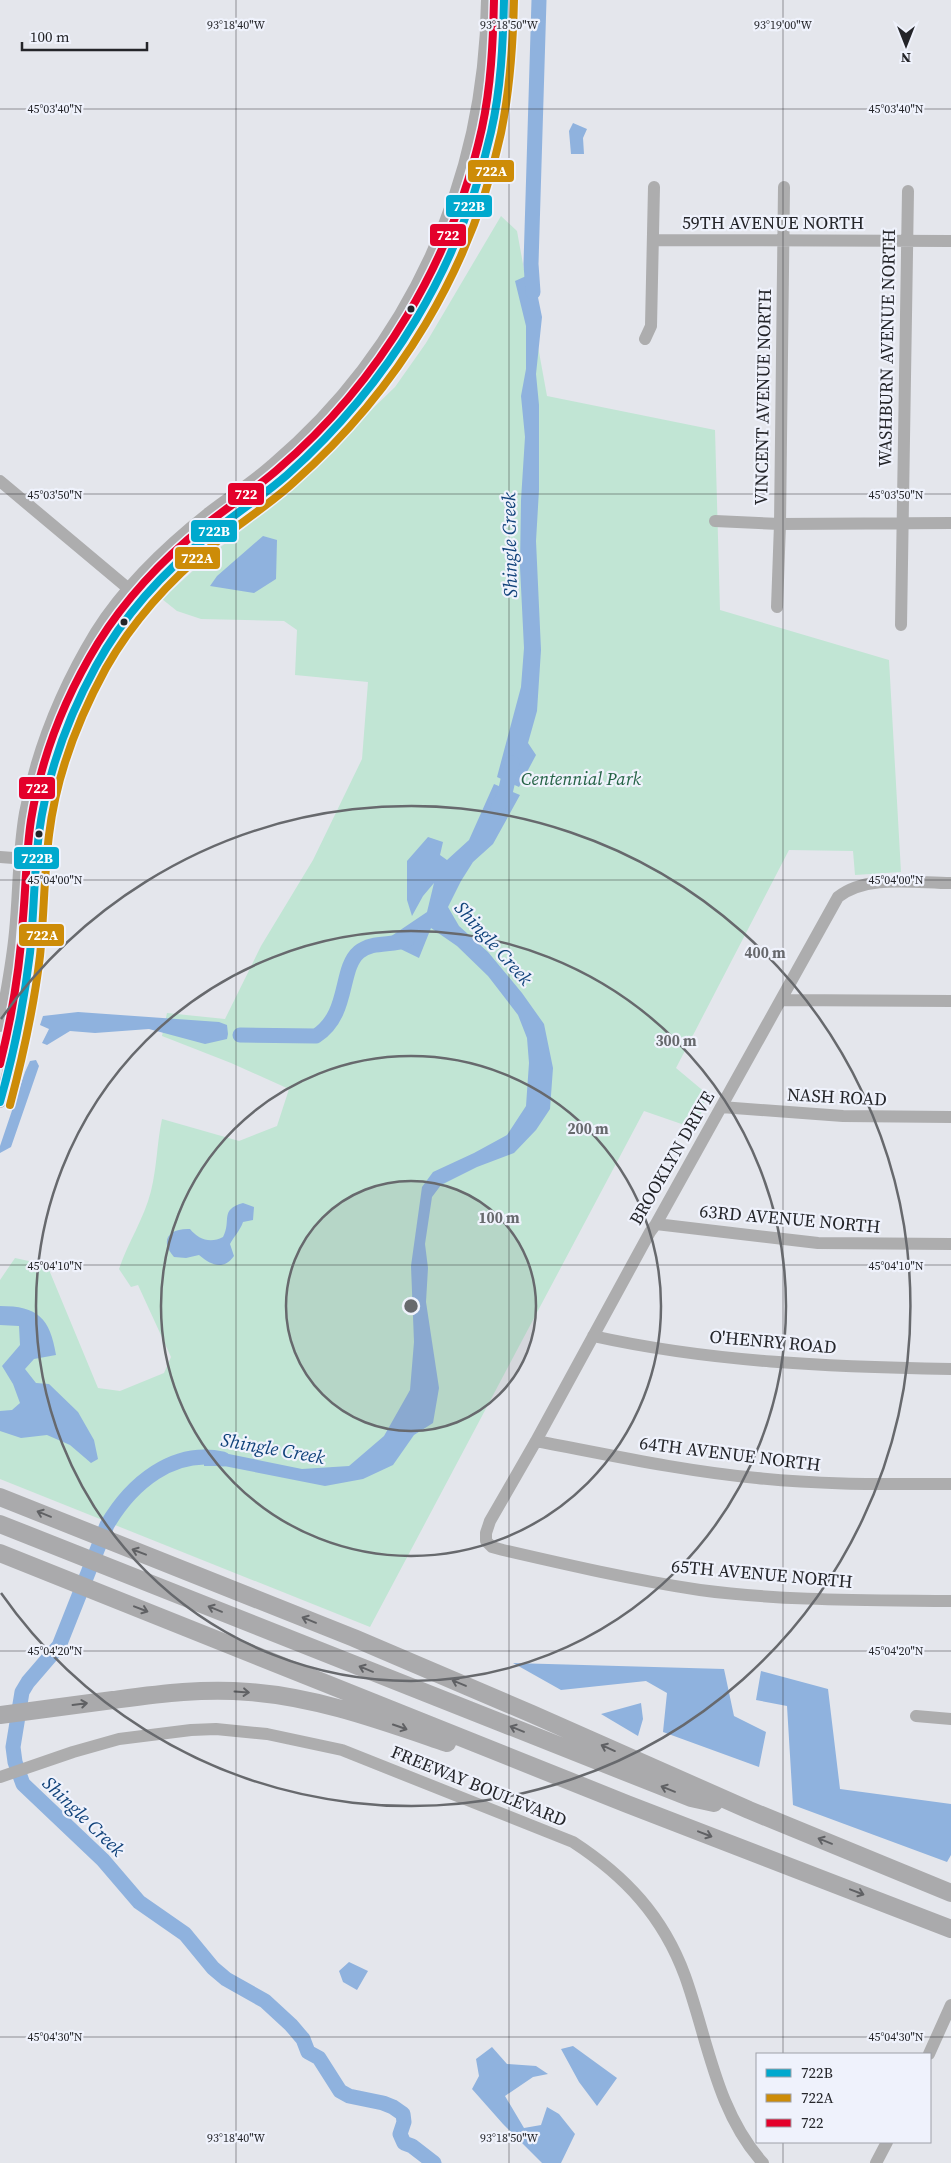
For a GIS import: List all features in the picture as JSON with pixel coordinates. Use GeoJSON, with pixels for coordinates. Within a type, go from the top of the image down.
{"type":"FeatureCollection","features":[{"type":"Feature","properties":{"kind":"highway"},"geometry":{"type":"LineString","coordinates":[[0,1497],[378,1648],[749,1810],[951,1893]]}},
{"type":"Feature","properties":{"kind":"highway"},"geometry":{"type":"LineString","coordinates":[[0,1524],[691,1798],[749,1810]]}},
{"type":"Feature","properties":{"kind":"highway"},"geometry":{"type":"LineString","coordinates":[[0,1553],[627,1804],[951,1929]]}},
{"type":"Feature","properties":{"kind":"highway"},"geometry":{"type":"LineString","coordinates":[[0,1715],[188,1691],[233,1691],[281,1696],[321,1704],[390,1723],[627,1804]]}},
{"type":"Feature","properties":{"kind":"street"},"geometry":{"type":"LineString","coordinates":[[0,1026],[15,932],[19,859],[29,796],[49,726],[78,662],[98,628],[119,599],[152,563],[181,536],[271,467],[333,406],[361,373],[407,304],[442,231],[456,195],[468,152],[478,104],[484,58],[487,0]]}},
{"type":"Feature","properties":{"kind":"street"},"geometry":{"type":"LineString","coordinates":[[0,1102],[15,1043],[30,958],[37,860],[41,822],[48,786],[64,733],[79,697],[117,632],[141,600],[194,547],[284,478],[339,425],[376,381],[420,317],[454,248],[485,156],[496,102],[502,46],[504,0]]}},
{"type":"Feature","properties":{"kind":"street"},"geometry":{"type":"LineString","coordinates":[[645,339],[651,326],[654,187]]}},
{"type":"Feature","properties":{"kind":"street","name":"VINCENT AVENUE NORTH"},"geometry":{"type":"LineString","coordinates":[[776,607],[780,524],[784,187]]}},
{"type":"Feature","properties":{"kind":"street","name":"WASHBURN AVENUE NORTH"},"geometry":{"type":"LineString","coordinates":[[902,625],[908,191]]}},
{"type":"Feature","properties":{"kind":"street","name":"59TH AVENUE NORTH"},"geometry":{"type":"LineString","coordinates":[[654,240],[951,241]]}},
{"type":"Feature","properties":{"kind":"street"},"geometry":{"type":"LineString","coordinates":[[0,480],[141,600]]}},
{"type":"Feature","properties":{"kind":"street"},"geometry":{"type":"LineString","coordinates":[[715,521],[780,524],[902,522],[951,524]]}},
{"type":"Feature","properties":{"kind":"street"},"geometry":{"type":"LineString","coordinates":[[0,858],[37,860]]}},
{"type":"Feature","properties":{"kind":"street","name":"BROOKLYN DRIVE"},"geometry":{"type":"LineString","coordinates":[[486,1541],[490,1521],[838,897],[848,889],[872,882],[951,883]]}},
{"type":"Feature","properties":{"kind":"street"},"geometry":{"type":"LineString","coordinates":[[780,1000],[951,1001]]}},
{"type":"Feature","properties":{"kind":"street","name":"NASH ROAD"},"geometry":{"type":"LineString","coordinates":[[721,1107],[843,1116],[951,1117]]}},
{"type":"Feature","properties":{"kind":"street","name":"63RD AVENUE NORTH"},"geometry":{"type":"LineString","coordinates":[[656,1224],[818,1243],[951,1244]]}},
{"type":"Feature","properties":{"kind":"street","name":"O'HENRY ROAD"},"geometry":{"type":"LineString","coordinates":[[593,1336],[620,1342],[754,1360],[873,1368],[951,1369]]}},
{"type":"Feature","properties":{"kind":"street","name":"64TH AVENUE NORTH"},"geometry":{"type":"LineString","coordinates":[[536,1441],[693,1470],[757,1478],[820,1483],[951,1484]]}},
{"type":"Feature","properties":{"kind":"street","name":"65TH AVENUE NORTH"},"geometry":{"type":"LineString","coordinates":[[486,1541],[502,1550],[595,1572],[701,1590],[809,1598],[951,1601]]}},
{"type":"Feature","properties":{"kind":"street"},"geometry":{"type":"LineString","coordinates":[[916,1716],[951,1719]]}},
{"type":"Feature","properties":{"kind":"street","name":"FREEWAY BOULEVARD"},"geometry":{"type":"LineString","coordinates":[[1,1777],[33,1765],[119,1739],[170,1732],[216,1729],[284,1736],[342,1750],[573,1842],[621,1877],[650,1910],[661,1926],[685,1976],[727,2108],[744,2140],[763,2163]]}},
{"type":"Feature","properties":{"kind":"street"},"geometry":{"type":"LineString","coordinates":[[929,2053],[951,2005]]}},
{"type":"Feature","properties":{"kind":"street"},"geometry":{"type":"LineString","coordinates":[[876,2163],[886,2143]]}},
{"type":"Feature","properties":{"kind":"green space","name":"Centennial Park"},"geometry":{"type":"Polygon","coordinates":[[[501,216],[517,231],[547,396],[715,430],[720,610],[889,660],[901,872],[855,875],[853,851],[789,850],[676,1068],[707,1094],[696,1129],[644,1111],[370,1627],[0,1479],[0,1280],[15,1258],[47,1265],[98,1388],[120,1391],[164,1373],[171,1357],[138,1285],[131,1287],[119,1269],[151,1191],[162,1119],[239,1141],[277,1126],[289,1089],[231,1063],[162,1036],[167,1013],[225,1019],[261,946],[313,860],[362,759],[368,682],[295,675],[297,630],[284,621],[201,619],[177,611],[162,599],[207,558],[273,505],[395,387],[426,343],[501,216]]]}},
{"type":"Feature","properties":{"kind":"water"},"geometry":{"type":"Polygon","coordinates":[[[573,123],[587,129],[583,138],[584,154],[571,154],[569,131],[573,123]]]}},
{"type":"Feature","properties":{"kind":"water"},"geometry":{"type":"Polygon","coordinates":[[[533,273],[542,317],[536,374],[539,405],[539,490],[536,541],[541,650],[537,711],[528,743],[536,755],[519,787],[497,777],[521,687],[524,648],[520,567],[521,500],[525,437],[521,396],[526,369],[526,326],[515,281],[533,273]]]}},
{"type":"Feature","properties":{"kind":"water"},"geometry":{"type":"Polygon","coordinates":[[[263,536],[277,540],[276,579],[254,593],[210,586],[217,576],[263,536]]]}},
{"type":"Feature","properties":{"kind":"water"},"geometry":{"type":"Polygon","coordinates":[[[494,784],[520,795],[493,844],[473,862],[448,907],[459,926],[488,952],[522,993],[544,1024],[553,1068],[550,1109],[536,1130],[514,1153],[477,1167],[441,1185],[432,1197],[425,1244],[428,1268],[426,1302],[439,1388],[433,1423],[414,1435],[393,1465],[363,1479],[325,1486],[224,1466],[204,1466],[204,1449],[302,1469],[349,1466],[384,1436],[410,1390],[414,1342],[411,1266],[422,1187],[433,1172],[507,1135],[526,1106],[529,1063],[527,1038],[518,1015],[488,976],[457,946],[431,928],[419,958],[384,941],[427,912],[434,883],[423,896],[412,916],[407,900],[407,861],[428,837],[443,842],[440,855],[447,860],[469,840],[494,784]]]}},
{"type":"Feature","properties":{"kind":"water"},"geometry":{"type":"Polygon","coordinates":[[[78,1012],[219,1022],[227,1025],[228,1034],[227,1039],[205,1044],[149,1029],[95,1033],[70,1031],[47,1045],[42,1043],[49,1029],[40,1025],[43,1016],[78,1012]]]}},
{"type":"Feature","properties":{"kind":"water"},"geometry":{"type":"Polygon","coordinates":[[[36,1060],[39,1066],[11,1147],[0,1153],[0,1146],[25,1072],[30,1061],[36,1060]]]}},
{"type":"Feature","properties":{"kind":"water"},"geometry":{"type":"Polygon","coordinates":[[[243,1203],[254,1207],[253,1220],[243,1222],[230,1244],[234,1256],[230,1261],[226,1264],[217,1265],[212,1264],[199,1255],[186,1258],[174,1257],[167,1245],[168,1236],[183,1229],[190,1229],[201,1238],[209,1240],[223,1237],[228,1212],[243,1203]]]}},
{"type":"Feature","properties":{"kind":"water"},"geometry":{"type":"Polygon","coordinates":[[[0,1306],[24,1308],[33,1312],[46,1323],[56,1355],[34,1359],[25,1369],[36,1383],[49,1384],[78,1412],[94,1440],[98,1459],[91,1463],[70,1445],[47,1435],[21,1438],[0,1431],[0,1411],[12,1410],[20,1403],[13,1384],[2,1366],[20,1345],[19,1326],[0,1325],[0,1306]]]}},
{"type":"Feature","properties":{"kind":"water"},"geometry":{"type":"Polygon","coordinates":[[[513,1663],[724,1669],[734,1716],[766,1732],[759,1767],[663,1732],[667,1693],[646,1681],[561,1690],[513,1663]]]}},
{"type":"Feature","properties":{"kind":"water"},"geometry":{"type":"Polygon","coordinates":[[[761,1671],[828,1689],[840,1789],[951,1804],[951,1855],[947,1862],[793,1805],[787,1706],[756,1700],[761,1671]]]}},
{"type":"Feature","properties":{"kind":"water"},"geometry":{"type":"Polygon","coordinates":[[[641,1703],[643,1719],[638,1736],[601,1714],[641,1703]]]}},
{"type":"Feature","properties":{"kind":"water"},"geometry":{"type":"Polygon","coordinates":[[[349,1962],[368,1971],[357,1990],[343,1982],[339,1971],[349,1962]]]}},
{"type":"Feature","properties":{"kind":"water"},"geometry":{"type":"Polygon","coordinates":[[[573,2046],[617,2078],[597,2106],[579,2082],[561,2049],[573,2046]]]}},
{"type":"Feature","properties":{"kind":"water"},"geometry":{"type":"Polygon","coordinates":[[[492,2047],[507,2064],[536,2066],[548,2074],[533,2077],[505,2096],[524,2128],[541,2125],[547,2107],[559,2114],[575,2134],[561,2163],[542,2163],[503,2124],[472,2089],[479,2076],[476,2059],[492,2047]]]}},
{"type":"Feature","properties":{"kind":"waterway","name":"Shingle Creek"},"geometry":{"type":"LineString","coordinates":[[533,292],[531,264],[539,0]]}},
{"type":"Feature","properties":{"kind":"waterway","name":"Shingle Creek"},"geometry":{"type":"LineString","coordinates":[[498,808],[505,793],[512,763]]}},
{"type":"Feature","properties":{"kind":"waterway"},"geometry":{"type":"LineString","coordinates":[[240,1035],[316,1036],[327,1027],[334,1016],[349,969],[359,952],[370,946],[407,940]]}},
{"type":"Feature","properties":{"kind":"waterway","name":"Shingle Creek"},"geometry":{"type":"LineString","coordinates":[[223,1459],[205,1457],[187,1459],[171,1464],[155,1472],[141,1483],[117,1510],[107,1525],[59,1646],[28,1682],[22,1692],[13,1747],[15,1762],[23,1784],[103,1860],[139,1902],[185,1934],[213,1968],[226,1979],[265,2001],[291,2025],[303,2039],[308,2052],[319,2058],[340,2091],[349,2096],[383,2103],[403,2114],[404,2122],[400,2134],[404,2143],[412,2146],[434,2163]]}},
{"type":"Feature","properties":{"kind":"transit line","name":"722"},"geometry":{"type":"LineString","coordinates":[[0,1064],[18,973],[27,857],[35,797],[48,751],[65,706],[98,643],[121,610],[146,580],[189,539],[277,470],[314,435],[348,398],[379,358],[407,316],[432,271],[452,225],[469,177],[488,96],[494,0]]}},
{"type":"Feature","properties":{"kind":"transit line","name":"722B"},"geometry":{"type":"LineString","coordinates":[[0,1102],[18,1028],[28,972],[37,848],[47,790],[60,747],[76,705],[107,647],[133,610],[162,577],[195,547],[278,483],[324,440],[358,402],[416,320],[440,275],[461,229],[478,181],[491,132],[497,99],[502,50],[504,0]]}},
{"type":"Feature","properties":{"kind":"transit line","name":"722A"},"geometry":{"type":"LineString","coordinates":[[10,1105],[28,1031],[38,975],[47,850],[52,813],[63,770],[86,707],[117,650],[154,601],[198,557],[294,482],[332,446],[366,408],[398,367],[426,324],[450,279],[471,232],[488,183],[501,133],[507,100],[514,0]]}}]}
